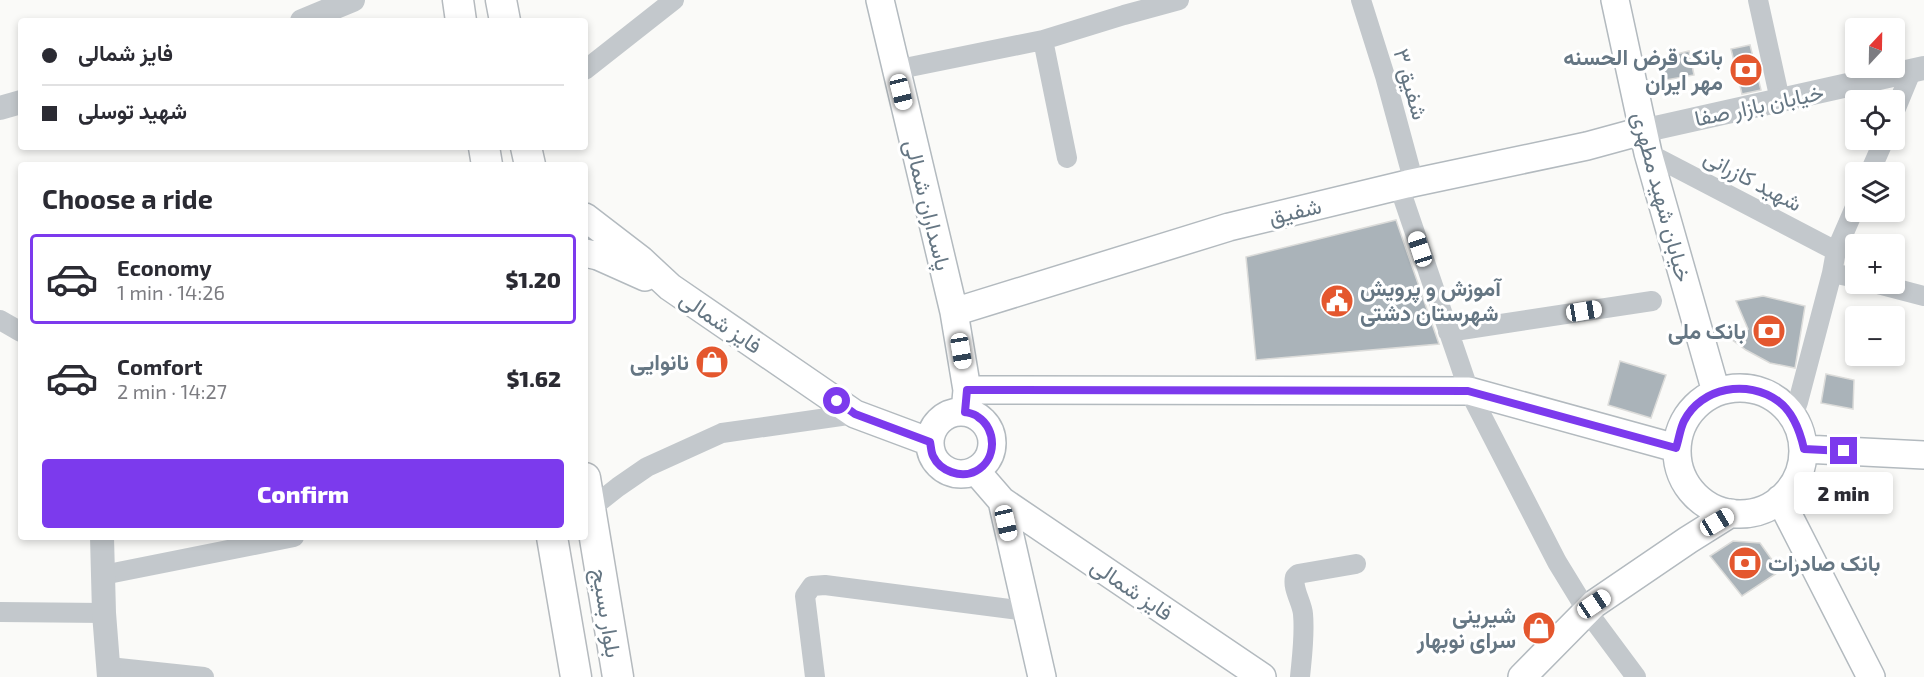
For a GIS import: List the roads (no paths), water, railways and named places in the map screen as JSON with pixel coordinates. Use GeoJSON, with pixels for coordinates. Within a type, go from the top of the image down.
{"type":"FeatureCollection","features":[{"type":"Feature","properties":{"kind":"main road"},"geometry":{"type":"LineString","coordinates":[[458,0],[461,18]]}},
{"type":"Feature","properties":{"kind":"main road"},"geometry":{"type":"LineString","coordinates":[[501,0],[504,18]]}},
{"type":"Feature","properties":{"kind":"main road","name":"پاسداران شمالی"},"geometry":{"type":"LineString","coordinates":[[880,0],[954,312],[966,401]]}},
{"type":"Feature","properties":{"kind":"main road","name":"خیابان شهید مطهری"},"geometry":{"type":"LineString","coordinates":[[1614,0],[1645,142],[1716,392]]}},
{"type":"Feature","properties":{"kind":"main road","name":"شفیق"},"geometry":{"type":"LineString","coordinates":[[954,312],[1228,226],[1407,184],[1587,146],[1645,142]]}},
{"type":"Feature","properties":{"kind":"main road","name":"فایز شمالی"},"geometry":{"type":"LineString","coordinates":[[588,219],[641,260],[670,287],[855,414],[930,442]]}},
{"type":"Feature","properties":{"kind":"main road","name":"فایز شمالی"},"geometry":{"type":"LineString","coordinates":[[588,254],[670,287]]}},
{"type":"Feature","properties":{"kind":"main road"},"geometry":{"type":"LineString","coordinates":[[1737,388],[1759,391],[1778,401],[1793,416],[1804,449],[1797,477],[1786,494],[1770,506],[1751,513],[1731,513],[1712,507],[1696,496],[1684,480],[1677,460],[1676,448],[1684,420],[1698,403],[1716,392],[1737,388]]}},
{"type":"Feature","properties":{"kind":"main road"},"geometry":{"type":"LineString","coordinates":[[966,401],[987,425],[992,437],[992,450],[986,462],[976,471],[964,474],[951,472],[940,466],[932,455],[930,442],[933,429],[941,419],[966,401],[1468,391],[1676,448]]}},
{"type":"Feature","properties":{"kind":"main road"},"geometry":{"type":"LineString","coordinates":[[1804,449],[1924,454]]}},
{"type":"Feature","properties":{"kind":"main road"},"geometry":{"type":"LineString","coordinates":[[976,471],[1002,501],[1042,677]]}},
{"type":"Feature","properties":{"kind":"main road","name":"بلوار بسیج"},"geometry":{"type":"LineString","coordinates":[[588,497],[618,677]]}},
{"type":"Feature","properties":{"kind":"main road"},"geometry":{"type":"LineString","coordinates":[[1780,499],[1871,677]]}},
{"type":"Feature","properties":{"kind":"main road","name":"فایز شمالی"},"geometry":{"type":"LineString","coordinates":[[1002,501],[1262,677]]}},
{"type":"Feature","properties":{"kind":"main road"},"geometry":{"type":"LineString","coordinates":[[1522,677],[1594,604],[1731,513]]}},
{"type":"Feature","properties":{"kind":"main road","name":"بلوار بسیج"},"geometry":{"type":"LineString","coordinates":[[552,540],[576,677]]}},
{"type":"Feature","properties":{"kind":"main road"},"geometry":{"type":"LineString","coordinates":[[561,592],[603,587]]}},
{"type":"Feature","properties":{"kind":"street"},"geometry":{"type":"LineString","coordinates":[[309,18],[353,0]]}},
{"type":"Feature","properties":{"kind":"street"},"geometry":{"type":"LineString","coordinates":[[588,68],[674,0]]}},
{"type":"Feature","properties":{"kind":"street"},"geometry":{"type":"LineString","coordinates":[[896,70],[1043,40],[1122,8],[1179,0]]}},
{"type":"Feature","properties":{"kind":"street","name":"شفیق ۳"},"geometry":{"type":"LineString","coordinates":[[1361,0],[1385,76],[1407,184],[1448,332],[1468,391],[1557,562],[1587,612],[1636,677]]}},
{"type":"Feature","properties":{"kind":"street"},"geometry":{"type":"LineString","coordinates":[[1758,0],[1780,100]]}},
{"type":"Feature","properties":{"kind":"street"},"geometry":{"type":"LineString","coordinates":[[1043,40],[1067,158]]}},
{"type":"Feature","properties":{"kind":"street"},"geometry":{"type":"LineString","coordinates":[[1905,92],[1917,70]]}},
{"type":"Feature","properties":{"kind":"street","name":"خیابان بازار صفا"},"geometry":{"type":"LineString","coordinates":[[1645,142],[1780,100],[1917,70]]}},
{"type":"Feature","properties":{"kind":"street"},"geometry":{"type":"LineString","coordinates":[[0,108],[18,103]]}},
{"type":"Feature","properties":{"kind":"street","name":"شهید کازرانی"},"geometry":{"type":"LineString","coordinates":[[1645,142],[1836,251]]}},
{"type":"Feature","properties":{"kind":"street"},"geometry":{"type":"LineString","coordinates":[[1793,416],[1836,251],[1849,222]]}},
{"type":"Feature","properties":{"kind":"street"},"geometry":{"type":"LineString","coordinates":[[1832,273],[1845,276]]}},
{"type":"Feature","properties":{"kind":"street"},"geometry":{"type":"LineString","coordinates":[[1905,291],[1924,296]]}},
{"type":"Feature","properties":{"kind":"street"},"geometry":{"type":"LineString","coordinates":[[1448,332],[1652,301]]}},
{"type":"Feature","properties":{"kind":"street"},"geometry":{"type":"LineString","coordinates":[[0,320],[18,330]]}},
{"type":"Feature","properties":{"kind":"street"},"geometry":{"type":"LineString","coordinates":[[590,509],[648,467],[722,433],[855,414]]}},
{"type":"Feature","properties":{"kind":"street"},"geometry":{"type":"LineString","coordinates":[[102,540],[104,613],[109,672],[204,677]]}},
{"type":"Feature","properties":{"kind":"street"},"geometry":{"type":"LineString","coordinates":[[103,575],[279,540]]}},
{"type":"Feature","properties":{"kind":"street"},"geometry":{"type":"LineString","coordinates":[[1300,677],[1305,633],[1303,610],[1293,583],[1294,577],[1298,574],[1356,564]]}},
{"type":"Feature","properties":{"kind":"street"},"geometry":{"type":"LineString","coordinates":[[815,677],[805,596],[812,586],[825,585],[1026,610]]}},
{"type":"Feature","properties":{"kind":"street"},"geometry":{"type":"LineString","coordinates":[[0,612],[104,613]]}},
{"type":"Feature","properties":{"kind":"place","name":"بانک قرض الحسنه مهر ایران"},"geometry":{"type":"Point","coordinates":[1746,70]}},
{"type":"Feature","properties":{"kind":"place","name":"آموزش و پرویش شهرستان دشتی"},"geometry":{"type":"Point","coordinates":[1337,301]}},
{"type":"Feature","properties":{"kind":"place","name":"بانک ملی"},"geometry":{"type":"Point","coordinates":[1769,331]}},
{"type":"Feature","properties":{"kind":"place","name":"نانوایی"},"geometry":{"type":"Point","coordinates":[712,362]}},
{"type":"Feature","properties":{"kind":"place","name":"بانک صادرات"},"geometry":{"type":"Point","coordinates":[1745,563]}},
{"type":"Feature","properties":{"kind":"place","name":"شیرینی سرای نوبهار"},"geometry":{"type":"Point","coordinates":[1539,628]}}]}
